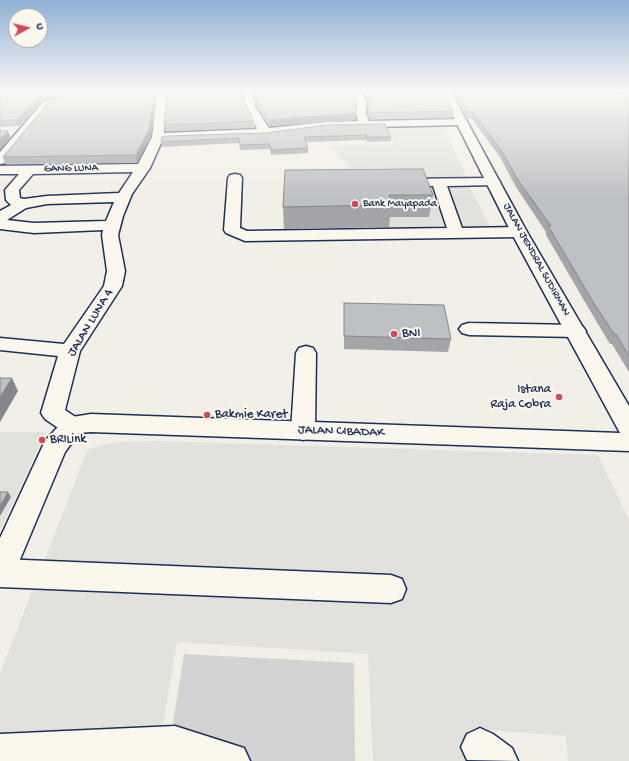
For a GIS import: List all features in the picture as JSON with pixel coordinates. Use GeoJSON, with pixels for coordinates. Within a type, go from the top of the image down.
{"type":"FeatureCollection","features":[{"type":"Feature","properties":{"kind":"street"},"geometry":{"type":"LineString","coordinates":[[0,160],[26,128]]}},
{"type":"Feature","properties":{"kind":"street"},"geometry":{"type":"LineString","coordinates":[[159,128],[158,138],[170,135],[265,132],[305,128]]}},
{"type":"Feature","properties":{"kind":"street"},"geometry":{"type":"LineString","coordinates":[[262,128],[265,132]]}},
{"type":"Feature","properties":{"kind":"street","name":"JALAN JENDRAL SUDIRMAN"},"geometry":{"type":"LineString","coordinates":[[464,128],[519,232],[629,427]]}},
{"type":"Feature","properties":{"kind":"street"},"geometry":{"type":"LineString","coordinates":[[8,132],[22,132]]}},
{"type":"Feature","properties":{"kind":"street","name":"JALAN LUNA 4"},"geometry":{"type":"LineString","coordinates":[[72,426],[53,413],[70,351],[94,317],[113,286],[116,271],[110,235],[112,225],[123,197],[143,168],[155,141],[158,138]]}},
{"type":"Feature","properties":{"kind":"street","name":"GANG LUNA"},"geometry":{"type":"LineString","coordinates":[[0,170],[143,168]]}},
{"type":"Feature","properties":{"kind":"street"},"geometry":{"type":"LineString","coordinates":[[22,204],[13,200],[12,190],[29,170]]}},
{"type":"Feature","properties":{"kind":"street"},"geometry":{"type":"LineString","coordinates":[[235,178],[232,230],[246,236],[519,232]]}},
{"type":"Feature","properties":{"kind":"street"},"geometry":{"type":"LineString","coordinates":[[388,182],[493,182]]}},
{"type":"Feature","properties":{"kind":"street"},"geometry":{"type":"LineString","coordinates":[[439,182],[456,233]]}},
{"type":"Feature","properties":{"kind":"street"},"geometry":{"type":"LineString","coordinates":[[0,218],[22,204],[47,200],[123,197]]}},
{"type":"Feature","properties":{"kind":"street"},"geometry":{"type":"LineString","coordinates":[[0,224],[34,228],[112,225]]}},
{"type":"Feature","properties":{"kind":"street"},"geometry":{"type":"LineString","coordinates":[[469,329],[576,331]]}},
{"type":"Feature","properties":{"kind":"street"},"geometry":{"type":"LineString","coordinates":[[0,344],[70,351]]}},
{"type":"Feature","properties":{"kind":"street"},"geometry":{"type":"LineString","coordinates":[[303,431],[306,353]]}},
{"type":"Feature","properties":{"kind":"street","name":"JALAN CIBADAK"},"geometry":{"type":"LineString","coordinates":[[72,426],[91,423],[629,442]]}},
{"type":"Feature","properties":{"kind":"street"},"geometry":{"type":"LineString","coordinates":[[72,426],[54,448],[0,572],[391,589]]}},
{"type":"Feature","properties":{"kind":"street"},"geometry":{"type":"LineString","coordinates":[[0,753],[175,745],[231,761]]}},
{"type":"Feature","properties":{"kind":"shaded area"},"geometry":{"type":"Polygon","coordinates":[[[389,128],[444,128],[467,178],[387,179],[382,167],[352,169],[329,146],[394,145],[389,128]]]}},
{"type":"Feature","properties":{"kind":"shaded area"},"geometry":{"type":"Polygon","coordinates":[[[292,179],[465,179],[495,235],[290,239],[292,179]]]}},
{"type":"Feature","properties":{"kind":"shaded area"},"geometry":{"type":"Polygon","coordinates":[[[0,432],[46,432],[0,531],[0,432]]]}},
{"type":"Feature","properties":{"kind":"shaded area"},"geometry":{"type":"Polygon","coordinates":[[[156,441],[598,455],[629,520],[629,761],[568,761],[566,736],[473,729],[477,761],[373,761],[368,654],[177,642],[157,761],[0,761],[0,673],[88,449],[117,442],[156,441]]]}},
{"type":"Feature","properties":{"kind":"shaded area"},"geometry":{"type":"Polygon","coordinates":[[[184,654],[354,663],[355,761],[167,761],[184,654]]]}},
{"type":"Feature","properties":{"kind":"building"},"geometry":{"type":"Polygon","coordinates":[[[28,128],[149,128],[136,155],[3,157],[28,128]]]}},
{"type":"Feature","properties":{"kind":"building"},"geometry":{"type":"Polygon","coordinates":[[[308,128],[387,128],[391,137],[367,137],[366,135],[304,137],[308,148],[271,150],[270,144],[240,145],[239,138],[161,142],[162,137],[168,136],[265,133],[308,128]]]}},
{"type":"Feature","properties":{"kind":"building"},"geometry":{"type":"Polygon","coordinates":[[[484,128],[629,128],[629,356],[616,334],[614,334],[595,305],[548,226],[551,226],[518,180],[501,150],[484,128]]]}},
{"type":"Feature","properties":{"kind":"building"},"geometry":{"type":"Polygon","coordinates":[[[0,130],[8,131],[0,140],[0,130]]]}},
{"type":"Feature","properties":{"kind":"building"},"geometry":{"type":"Polygon","coordinates":[[[423,169],[433,195],[389,195],[392,205],[283,207],[285,170],[423,169]]]}},
{"type":"Feature","properties":{"kind":"building"},"geometry":{"type":"Polygon","coordinates":[[[344,303],[444,305],[451,339],[344,336],[344,303]]]}},
{"type":"Feature","properties":{"kind":"building"},"geometry":{"type":"Polygon","coordinates":[[[0,378],[12,378],[0,397],[0,378]]]}},
{"type":"Feature","properties":{"kind":"building"},"geometry":{"type":"Polygon","coordinates":[[[0,492],[8,492],[0,506],[0,492]]]}},
{"type":"Feature","properties":{"kind":"place","name":"Bank Mayapada"},"geometry":{"type":"Point","coordinates":[355,204]}},
{"type":"Feature","properties":{"kind":"place","name":"BNI"},"geometry":{"type":"Point","coordinates":[394,334]}},
{"type":"Feature","properties":{"kind":"place","name":"Istana Raja Cobra"},"geometry":{"type":"Point","coordinates":[559,397]}},
{"type":"Feature","properties":{"kind":"place","name":"Bakmie Karet"},"geometry":{"type":"Point","coordinates":[207,415]}},
{"type":"Feature","properties":{"kind":"place","name":"BRILink"},"geometry":{"type":"Point","coordinates":[42,440]}}]}
